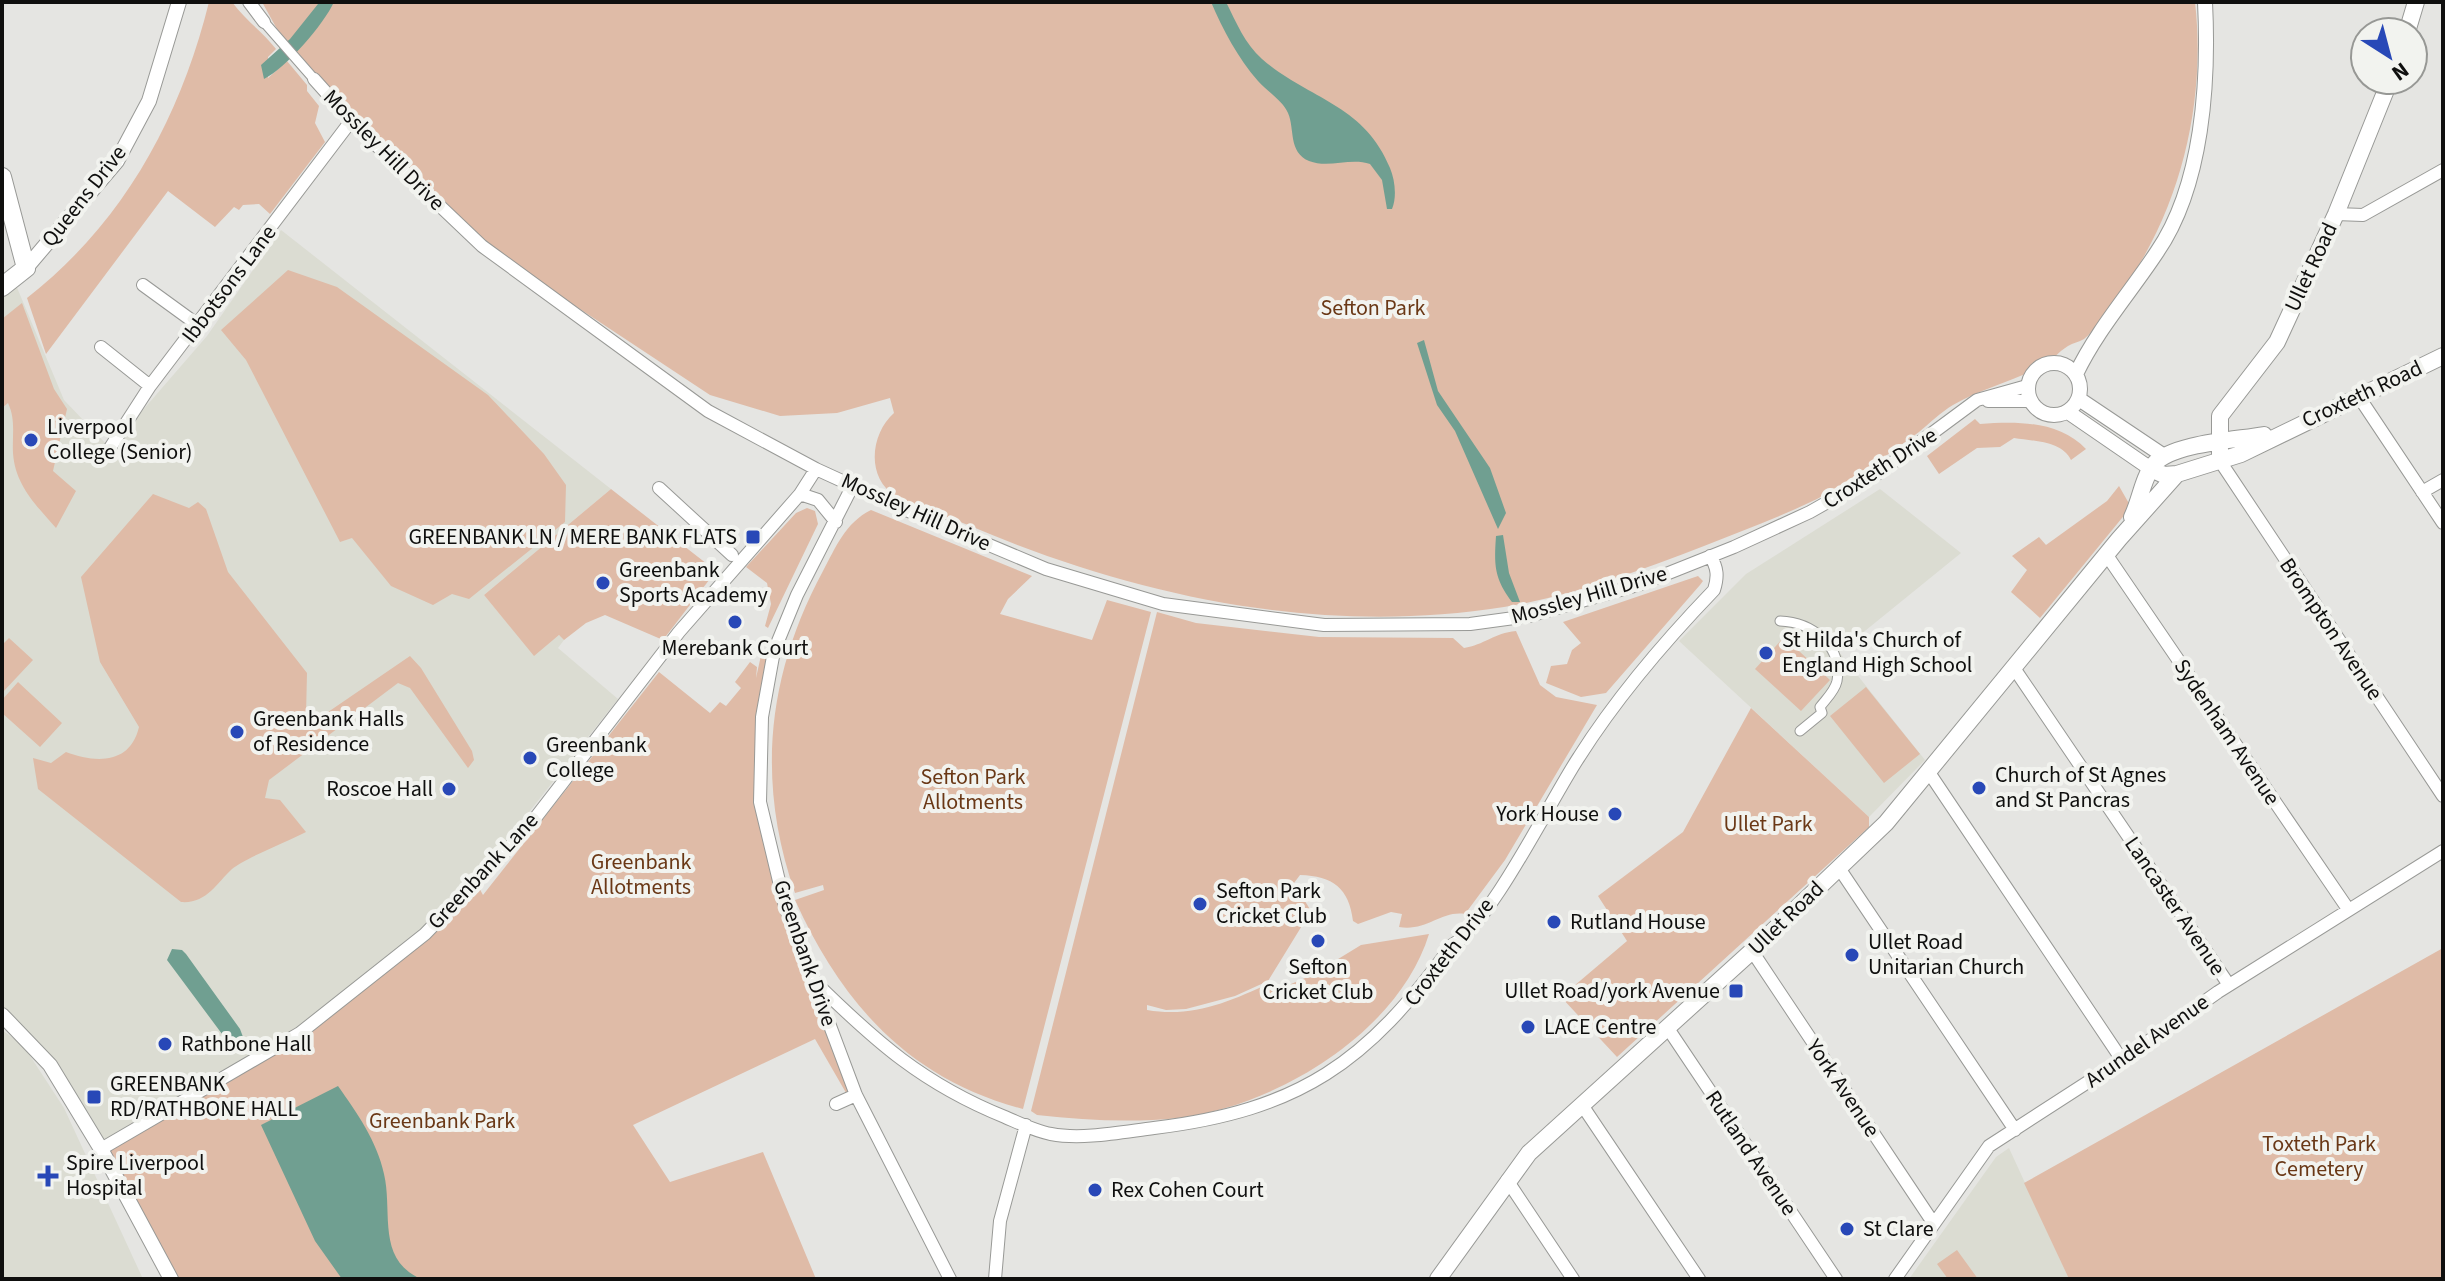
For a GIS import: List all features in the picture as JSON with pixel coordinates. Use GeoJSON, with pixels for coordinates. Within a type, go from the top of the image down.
{"type":"FeatureCollection","features":[{"type":"Feature","properties":{"kind":"main road","name":"Ullet Road"},"geometry":{"type":"LineString","coordinates":[[2218,443],[2220,416],[2277,342],[2336,214],[2384,96]]}},
{"type":"Feature","properties":{"kind":"main road"},"geometry":{"type":"LineString","coordinates":[[2,177],[26,268]]}},
{"type":"Feature","properties":{"kind":"main road","name":"Queens Drive"},"geometry":{"type":"LineString","coordinates":[[2,287],[26,268]]}},
{"type":"Feature","properties":{"kind":"main road","name":"Croxteth Road"},"geometry":{"type":"LineString","coordinates":[[2151,469],[2172,479],[2220,461],[2443,356]]}},
{"type":"Feature","properties":{"kind":"main road","name":"Croxteth Road"},"geometry":{"type":"LineString","coordinates":[[2164,456],[2281,433]]}},
{"type":"Feature","properties":{"kind":"main road"},"geometry":{"type":"LineString","coordinates":[[2218,443],[2220,461]]}},
{"type":"Feature","properties":{"kind":"main road","name":"Ullet Road"},"geometry":{"type":"LineString","coordinates":[[2119,539],[2138,504],[2151,469],[2164,456]]}},
{"type":"Feature","properties":{"kind":"main road","name":"Ullet Road"},"geometry":{"type":"LineString","coordinates":[[1438,1279],[1529,1153],[1752,951],[1886,823],[2106,554],[2172,479]]}},
{"type":"Feature","properties":{"kind":"street","name":"Queens Drive"},"geometry":{"type":"LineString","coordinates":[[26,268],[117,161],[149,101],[179,2]]}},
{"type":"Feature","properties":{"kind":"street","name":"Mossley Hill Drive"},"geometry":{"type":"LineString","coordinates":[[249,2],[351,121],[482,246],[708,411],[816,469],[1046,569],[1163,604],[1324,625],[1470,624],[1529,616],[1641,584],[1734,547]]}},
{"type":"Feature","properties":{"kind":"street"},"geometry":{"type":"LineString","coordinates":[[2076,374],[2063,364],[2051,363],[2038,368],[2029,394],[2035,408],[2051,416],[2068,412],[2079,399],[2076,374],[2088,349],[2158,250],[2174,222],[2198,144],[2204,91],[2205,2]]}},
{"type":"Feature","properties":{"kind":"street","name":"Ibbotsons Lane"},"geometry":{"type":"LineString","coordinates":[[110,448],[150,386],[351,121]]}},
{"type":"Feature","properties":{"kind":"street"},"geometry":{"type":"LineString","coordinates":[[2336,214],[2363,215],[2443,170]]}},
{"type":"Feature","properties":{"kind":"street"},"geometry":{"type":"LineString","coordinates":[[143,285],[198,325]]}},
{"type":"Feature","properties":{"kind":"street"},"geometry":{"type":"LineString","coordinates":[[101,347],[150,386]]}},
{"type":"Feature","properties":{"kind":"street"},"geometry":{"type":"LineString","coordinates":[[2063,364],[2088,349]]}},
{"type":"Feature","properties":{"kind":"street","name":"Croxteth Drive"},"geometry":{"type":"LineString","coordinates":[[1734,547],[1810,512],[1877,474],[1977,400],[2029,394]]}},
{"type":"Feature","properties":{"kind":"street"},"geometry":{"type":"LineString","coordinates":[[2359,397],[2443,523]]}},
{"type":"Feature","properties":{"kind":"street"},"geometry":{"type":"LineString","coordinates":[[2079,399],[2164,456]]}},
{"type":"Feature","properties":{"kind":"street"},"geometry":{"type":"LineString","coordinates":[[2068,412],[2151,469]]}},
{"type":"Feature","properties":{"kind":"street"},"geometry":{"type":"LineString","coordinates":[[2106,440],[2109,418]]}},
{"type":"Feature","properties":{"kind":"street","name":"Brompton Avenue"},"geometry":{"type":"LineString","coordinates":[[2220,461],[2443,796]]}},
{"type":"Feature","properties":{"kind":"street","name":"Greenbank Lane"},"geometry":{"type":"LineString","coordinates":[[101,1149],[300,1033],[425,934],[526,830],[679,632],[800,494],[816,469]]}},
{"type":"Feature","properties":{"kind":"street"},"geometry":{"type":"LineString","coordinates":[[2422,492],[2443,480]]}},
{"type":"Feature","properties":{"kind":"street","name":"Greenbank Drive"},"geometry":{"type":"LineString","coordinates":[[853,485],[797,595],[774,651],[762,717],[760,802],[785,906],[856,1095],[950,1279]]}},
{"type":"Feature","properties":{"kind":"street"},"geometry":{"type":"LineString","coordinates":[[659,488],[732,555]]}},
{"type":"Feature","properties":{"kind":"street"},"geometry":{"type":"LineString","coordinates":[[800,494],[818,500],[836,522]]}},
{"type":"Feature","properties":{"kind":"street","name":"Sydenham Avenue"},"geometry":{"type":"LineString","coordinates":[[2106,554],[2348,909]]}},
{"type":"Feature","properties":{"kind":"street","name":"Croxteth Drive"},"geometry":{"type":"LineString","coordinates":[[814,981],[910,1070],[974,1105],[1051,1134],[1120,1132],[1231,1116],[1290,1093],[1357,1053],[1393,1021],[1452,945],[1462,939],[1483,911],[1580,755],[1630,685],[1714,590],[1718,579],[1716,565],[1710,556]]}},
{"type":"Feature","properties":{"kind":"street"},"geometry":{"type":"LineString","coordinates":[[1780,621],[1793,621],[1814,630],[1829,645],[1835,659],[1835,687],[1820,707],[1822,713],[1800,731]]}},
{"type":"Feature","properties":{"kind":"street","name":"Lancaster Avenue"},"geometry":{"type":"LineString","coordinates":[[2014,668],[2229,985]]}},
{"type":"Feature","properties":{"kind":"street"},"geometry":{"type":"LineString","coordinates":[[1928,771],[2122,1060]]}},
{"type":"Feature","properties":{"kind":"street","name":"Arundel Avenue"},"geometry":{"type":"LineString","coordinates":[[1895,1279],[1989,1146],[2122,1060],[2229,985],[2443,851]]}},
{"type":"Feature","properties":{"kind":"street"},"geometry":{"type":"LineString","coordinates":[[1839,868],[2015,1130]]}},
{"type":"Feature","properties":{"kind":"street","name":"York Avenue"},"geometry":{"type":"LineString","coordinates":[[1752,951],[1934,1224]]}},
{"type":"Feature","properties":{"kind":"street"},"geometry":{"type":"LineString","coordinates":[[2,1015],[50,1065],[101,1149],[171,1279]]}},
{"type":"Feature","properties":{"kind":"street","name":"Rutland Avenue"},"geometry":{"type":"LineString","coordinates":[[1667,1027],[1836,1279]]}},
{"type":"Feature","properties":{"kind":"street"},"geometry":{"type":"LineString","coordinates":[[836,1104],[856,1095]]}},
{"type":"Feature","properties":{"kind":"street"},"geometry":{"type":"LineString","coordinates":[[1582,1105],[1699,1279]]}},
{"type":"Feature","properties":{"kind":"street"},"geometry":{"type":"LineString","coordinates":[[995,1279],[1000,1221],[1026,1125]]}},
{"type":"Feature","properties":{"kind":"street"},"geometry":{"type":"LineString","coordinates":[[1507,1180],[1573,1279]]}},
{"type":"Feature","properties":{"kind":"shaded area"},"geometry":{"type":"Polygon","coordinates":[[[316,2],[334,2],[304,45],[264,79],[261,65],[290,39],[318,4],[316,2]]]}},
{"type":"Feature","properties":{"kind":"shaded area"},"geometry":{"type":"Polygon","coordinates":[[[1211,2],[1226,2],[1246,40],[1262,59],[1334,104],[1366,130],[1392,173],[1395,194],[1392,209],[1387,209],[1382,180],[1370,164],[1317,163],[1302,157],[1293,140],[1286,109],[1244,63],[1211,2]]]}},
{"type":"Feature","properties":{"kind":"shaded area","name":"Greenbank Halls of Residence"},"geometry":{"type":"Polygon","coordinates":[[[281,230],[611,489],[484,595],[534,655],[559,635],[564,640],[558,648],[618,699],[526,816],[526,830],[477,885],[300,1033],[101,1149],[50,1065],[2,1015],[2,287],[13,278],[64,400],[110,448],[207,336],[281,230]]]}},
{"type":"Feature","properties":{"kind":"shaded area"},"geometry":{"type":"Polygon","coordinates":[[[1424,340],[1438,391],[1490,468],[1506,513],[1498,529],[1455,431],[1437,405],[1417,343],[1424,340]]]}},
{"type":"Feature","properties":{"kind":"shaded area","name":"St Hilda's Church of England High School"},"geometry":{"type":"Polygon","coordinates":[[[1880,489],[1961,553],[1839,652],[1925,760],[1869,817],[1679,641],[1746,574],[1880,489]]]}},
{"type":"Feature","properties":{"kind":"shaded area"},"geometry":{"type":"Polygon","coordinates":[[[1503,535],[1509,573],[1520,602],[1512,602],[1496,571],[1496,536],[1503,535]]]}},
{"type":"Feature","properties":{"kind":"shaded area"},"geometry":{"type":"Polygon","coordinates":[[[172,949],[182,950],[186,954],[243,1037],[231,1044],[225,1038],[167,960],[172,949]]]}},
{"type":"Feature","properties":{"kind":"shaded area","name":"Spire Liverpool Hospital"},"geometry":{"type":"Polygon","coordinates":[[[2,1030],[23,1045],[64,1108],[143,1279],[2,1279],[2,1030]]]}},
{"type":"Feature","properties":{"kind":"shaded area"},"geometry":{"type":"Polygon","coordinates":[[[338,1086],[377,1150],[384,1174],[392,1247],[407,1270],[421,1279],[342,1279],[315,1241],[261,1125],[338,1086]]]}},
{"type":"Feature","properties":{"kind":"shaded area"},"geometry":{"type":"Polygon","coordinates":[[[2009,1148],[2069,1279],[1909,1279],[1996,1157],[2009,1148]]]}},
{"type":"Feature","properties":{"kind":"green space"},"geometry":{"type":"Polygon","coordinates":[[[209,2],[232,2],[276,49],[268,57],[268,78],[287,61],[307,85],[307,91],[319,106],[315,123],[325,142],[270,214],[259,204],[243,205],[239,210],[234,207],[215,227],[168,191],[46,354],[27,298],[92,237],[143,166],[182,87],[209,2]]]}},
{"type":"Feature","properties":{"kind":"green space","name":"Sefton Park"},"geometry":{"type":"Polygon","coordinates":[[[262,2],[2195,2],[2198,42],[2191,122],[2183,162],[2170,200],[2134,272],[2084,339],[2064,348],[2045,365],[1953,405],[1882,459],[1843,484],[1761,524],[1606,582],[1530,602],[1435,615],[1367,617],[1299,613],[1231,604],[1164,590],[1032,550],[904,500],[886,488],[876,467],[876,443],[894,413],[890,398],[837,413],[780,416],[710,395],[495,253],[369,134],[277,29],[262,2]]]}},
{"type":"Feature","properties":{"kind":"green space"},"geometry":{"type":"Polygon","coordinates":[[[288,270],[337,287],[488,395],[544,454],[566,485],[565,522],[469,599],[452,594],[433,605],[391,586],[352,538],[340,542],[246,360],[221,330],[288,270]]]}},
{"type":"Feature","properties":{"kind":"green space","name":"Liverpool College (Senior)"},"geometry":{"type":"Polygon","coordinates":[[[22,303],[54,389],[67,409],[53,471],[76,491],[56,528],[22,485],[13,453],[12,415],[8,403],[2,408],[2,319],[22,303]]]}},
{"type":"Feature","properties":{"kind":"green space"},"geometry":{"type":"Polygon","coordinates":[[[1975,419],[1980,424],[2023,423],[2051,428],[2086,449],[2071,460],[2054,445],[2014,438],[2000,447],[1977,448],[1939,474],[1927,456],[1975,419]]]}},
{"type":"Feature","properties":{"kind":"green space"},"geometry":{"type":"Polygon","coordinates":[[[2119,486],[2131,507],[2040,618],[2011,592],[2027,570],[2012,556],[2039,537],[2046,545],[2107,501],[2119,486]]]}},
{"type":"Feature","properties":{"kind":"green space","name":"Greenbank Sports Academy"},"geometry":{"type":"Polygon","coordinates":[[[611,489],[716,571],[663,640],[605,615],[586,623],[564,640],[559,635],[534,656],[484,595],[611,489]]]}},
{"type":"Feature","properties":{"kind":"green space"},"geometry":{"type":"Polygon","coordinates":[[[153,494],[189,508],[198,502],[206,509],[228,572],[307,673],[306,715],[312,723],[410,656],[421,668],[472,751],[474,760],[468,768],[410,688],[398,683],[269,780],[265,798],[280,800],[306,832],[238,865],[210,892],[190,902],[181,902],[38,789],[33,758],[51,763],[66,752],[88,758],[110,758],[128,748],[139,727],[100,662],[81,577],[153,494]]]}},
{"type":"Feature","properties":{"kind":"green space"},"geometry":{"type":"Polygon","coordinates":[[[807,508],[815,511],[818,524],[768,628],[765,626],[771,604],[767,583],[746,567],[796,513],[807,508]]]}},
{"type":"Feature","properties":{"kind":"green space","name":"Sefton Park Allotments"},"geometry":{"type":"Polygon","coordinates":[[[871,510],[1032,576],[1008,599],[1000,614],[1092,640],[1107,600],[1151,612],[1023,1109],[982,1096],[946,1078],[913,1057],[884,1032],[834,972],[795,900],[824,890],[823,885],[795,893],[783,851],[775,810],[772,769],[773,729],[779,689],[804,610],[823,571],[848,529],[871,510]]]}},
{"type":"Feature","properties":{"kind":"green space"},"geometry":{"type":"Polygon","coordinates":[[[1698,576],[1703,581],[1700,585],[1606,693],[1581,697],[1546,683],[1551,666],[1567,664],[1572,650],[1581,643],[1563,622],[1698,576]]]}},
{"type":"Feature","properties":{"kind":"green space"},"geometry":{"type":"Polygon","coordinates":[[[1157,612],[1196,623],[1319,637],[1453,638],[1464,648],[1516,631],[1540,685],[1556,697],[1597,705],[1505,860],[1465,914],[1449,915],[1409,928],[1399,927],[1402,914],[1391,912],[1358,924],[1353,921],[1348,900],[1337,886],[1322,878],[1300,875],[1294,883],[1311,911],[1268,981],[1235,996],[1186,1009],[1166,1010],[1147,1005],[1147,1010],[1164,1012],[1210,1007],[1270,983],[1277,990],[1312,975],[1361,945],[1429,934],[1414,970],[1391,1002],[1363,1032],[1329,1058],[1255,1098],[1216,1111],[1143,1120],[1037,1115],[1031,1111],[1157,612]]]}},
{"type":"Feature","properties":{"kind":"green space"},"geometry":{"type":"Polygon","coordinates":[[[1784,637],[1830,680],[1801,711],[1755,669],[1784,637]]]}},
{"type":"Feature","properties":{"kind":"green space"},"geometry":{"type":"Polygon","coordinates":[[[9,638],[33,660],[2,693],[2,645],[9,638]]]}},
{"type":"Feature","properties":{"kind":"green space","name":"Greenbank Park"},"geometry":{"type":"Polygon","coordinates":[[[762,651],[774,651],[762,717],[760,802],[776,867],[856,1095],[849,1098],[815,1039],[633,1125],[670,1182],[763,1152],[816,1279],[171,1279],[101,1149],[300,1033],[477,884],[483,895],[659,672],[710,713],[720,702],[726,706],[741,688],[735,682],[750,662],[757,667],[756,678],[762,651]]]}},
{"type":"Feature","properties":{"kind":"green space"},"geometry":{"type":"Polygon","coordinates":[[[18,682],[62,723],[40,747],[2,713],[2,700],[18,682]]]}},
{"type":"Feature","properties":{"kind":"green space"},"geometry":{"type":"Polygon","coordinates":[[[1866,687],[1920,754],[1884,783],[1830,716],[1866,687]]]}},
{"type":"Feature","properties":{"kind":"green space","name":"Ullet Park"},"geometry":{"type":"Polygon","coordinates":[[[1751,708],[1869,817],[1869,827],[1617,1057],[1561,997],[1627,941],[1598,896],[1683,832],[1751,708]]]}},
{"type":"Feature","properties":{"kind":"green space","name":"Toxteth Park Cemetery"},"geometry":{"type":"Polygon","coordinates":[[[2443,948],[2443,1279],[2069,1279],[2024,1183],[2443,948]]]}},
{"type":"Feature","properties":{"kind":"green space"},"geometry":{"type":"Polygon","coordinates":[[[1957,1250],[1978,1279],[1948,1279],[1937,1264],[1957,1250]]]}},
{"type":"Feature","properties":{"kind":"place","name":"Liverpool College (Senior)"},"geometry":{"type":"Point","coordinates":[31,440]}},
{"type":"Feature","properties":{"kind":"place","name":"GREENBANK LN / MERE BANK FLATS"},"geometry":{"type":"Point","coordinates":[753,537]}},
{"type":"Feature","properties":{"kind":"place","name":"Greenbank Sports Academy"},"geometry":{"type":"Point","coordinates":[603,583]}},
{"type":"Feature","properties":{"kind":"place","name":"Merebank Court"},"geometry":{"type":"Point","coordinates":[735,622]}},
{"type":"Feature","properties":{"kind":"place","name":"St Hilda's Church of England High School"},"geometry":{"type":"Point","coordinates":[1766,653]}},
{"type":"Feature","properties":{"kind":"place","name":"Greenbank Halls of Residence"},"geometry":{"type":"Point","coordinates":[237,732]}},
{"type":"Feature","properties":{"kind":"place","name":"Greenbank College"},"geometry":{"type":"Point","coordinates":[530,758]}},
{"type":"Feature","properties":{"kind":"place","name":"Church of St Agnes and St Pancras"},"geometry":{"type":"Point","coordinates":[1979,788]}},
{"type":"Feature","properties":{"kind":"place","name":"Roscoe Hall"},"geometry":{"type":"Point","coordinates":[449,789]}},
{"type":"Feature","properties":{"kind":"place","name":"York House"},"geometry":{"type":"Point","coordinates":[1615,814]}},
{"type":"Feature","properties":{"kind":"place","name":"Sefton Park Cricket Club"},"geometry":{"type":"Point","coordinates":[1200,904]}},
{"type":"Feature","properties":{"kind":"place","name":"Rutland House"},"geometry":{"type":"Point","coordinates":[1554,922]}},
{"type":"Feature","properties":{"kind":"place","name":"Sefton Cricket Club"},"geometry":{"type":"Point","coordinates":[1318,941]}},
{"type":"Feature","properties":{"kind":"place","name":"Ullet Road Unitarian Church"},"geometry":{"type":"Point","coordinates":[1852,955]}},
{"type":"Feature","properties":{"kind":"place","name":"Ullet Road/york Avenue"},"geometry":{"type":"Point","coordinates":[1736,991]}},
{"type":"Feature","properties":{"kind":"place","name":"LACE Centre"},"geometry":{"type":"Point","coordinates":[1528,1027]}},
{"type":"Feature","properties":{"kind":"place","name":"Rathbone Hall"},"geometry":{"type":"Point","coordinates":[165,1044]}},
{"type":"Feature","properties":{"kind":"place","name":"GREENBANK RD/RATHBONE HALL"},"geometry":{"type":"Point","coordinates":[94,1097]}},
{"type":"Feature","properties":{"kind":"place","name":"Spire Liverpool Hospital"},"geometry":{"type":"Point","coordinates":[48,1176]}},
{"type":"Feature","properties":{"kind":"place","name":"Rex Cohen Court"},"geometry":{"type":"Point","coordinates":[1095,1190]}},
{"type":"Feature","properties":{"kind":"place","name":"St Clare"},"geometry":{"type":"Point","coordinates":[1847,1229]}},
{"type":"Feature","properties":{"kind":"park label","name":"Greenbank Allotments"},"geometry":{"type":"Point","coordinates":[641,874]}}]}
